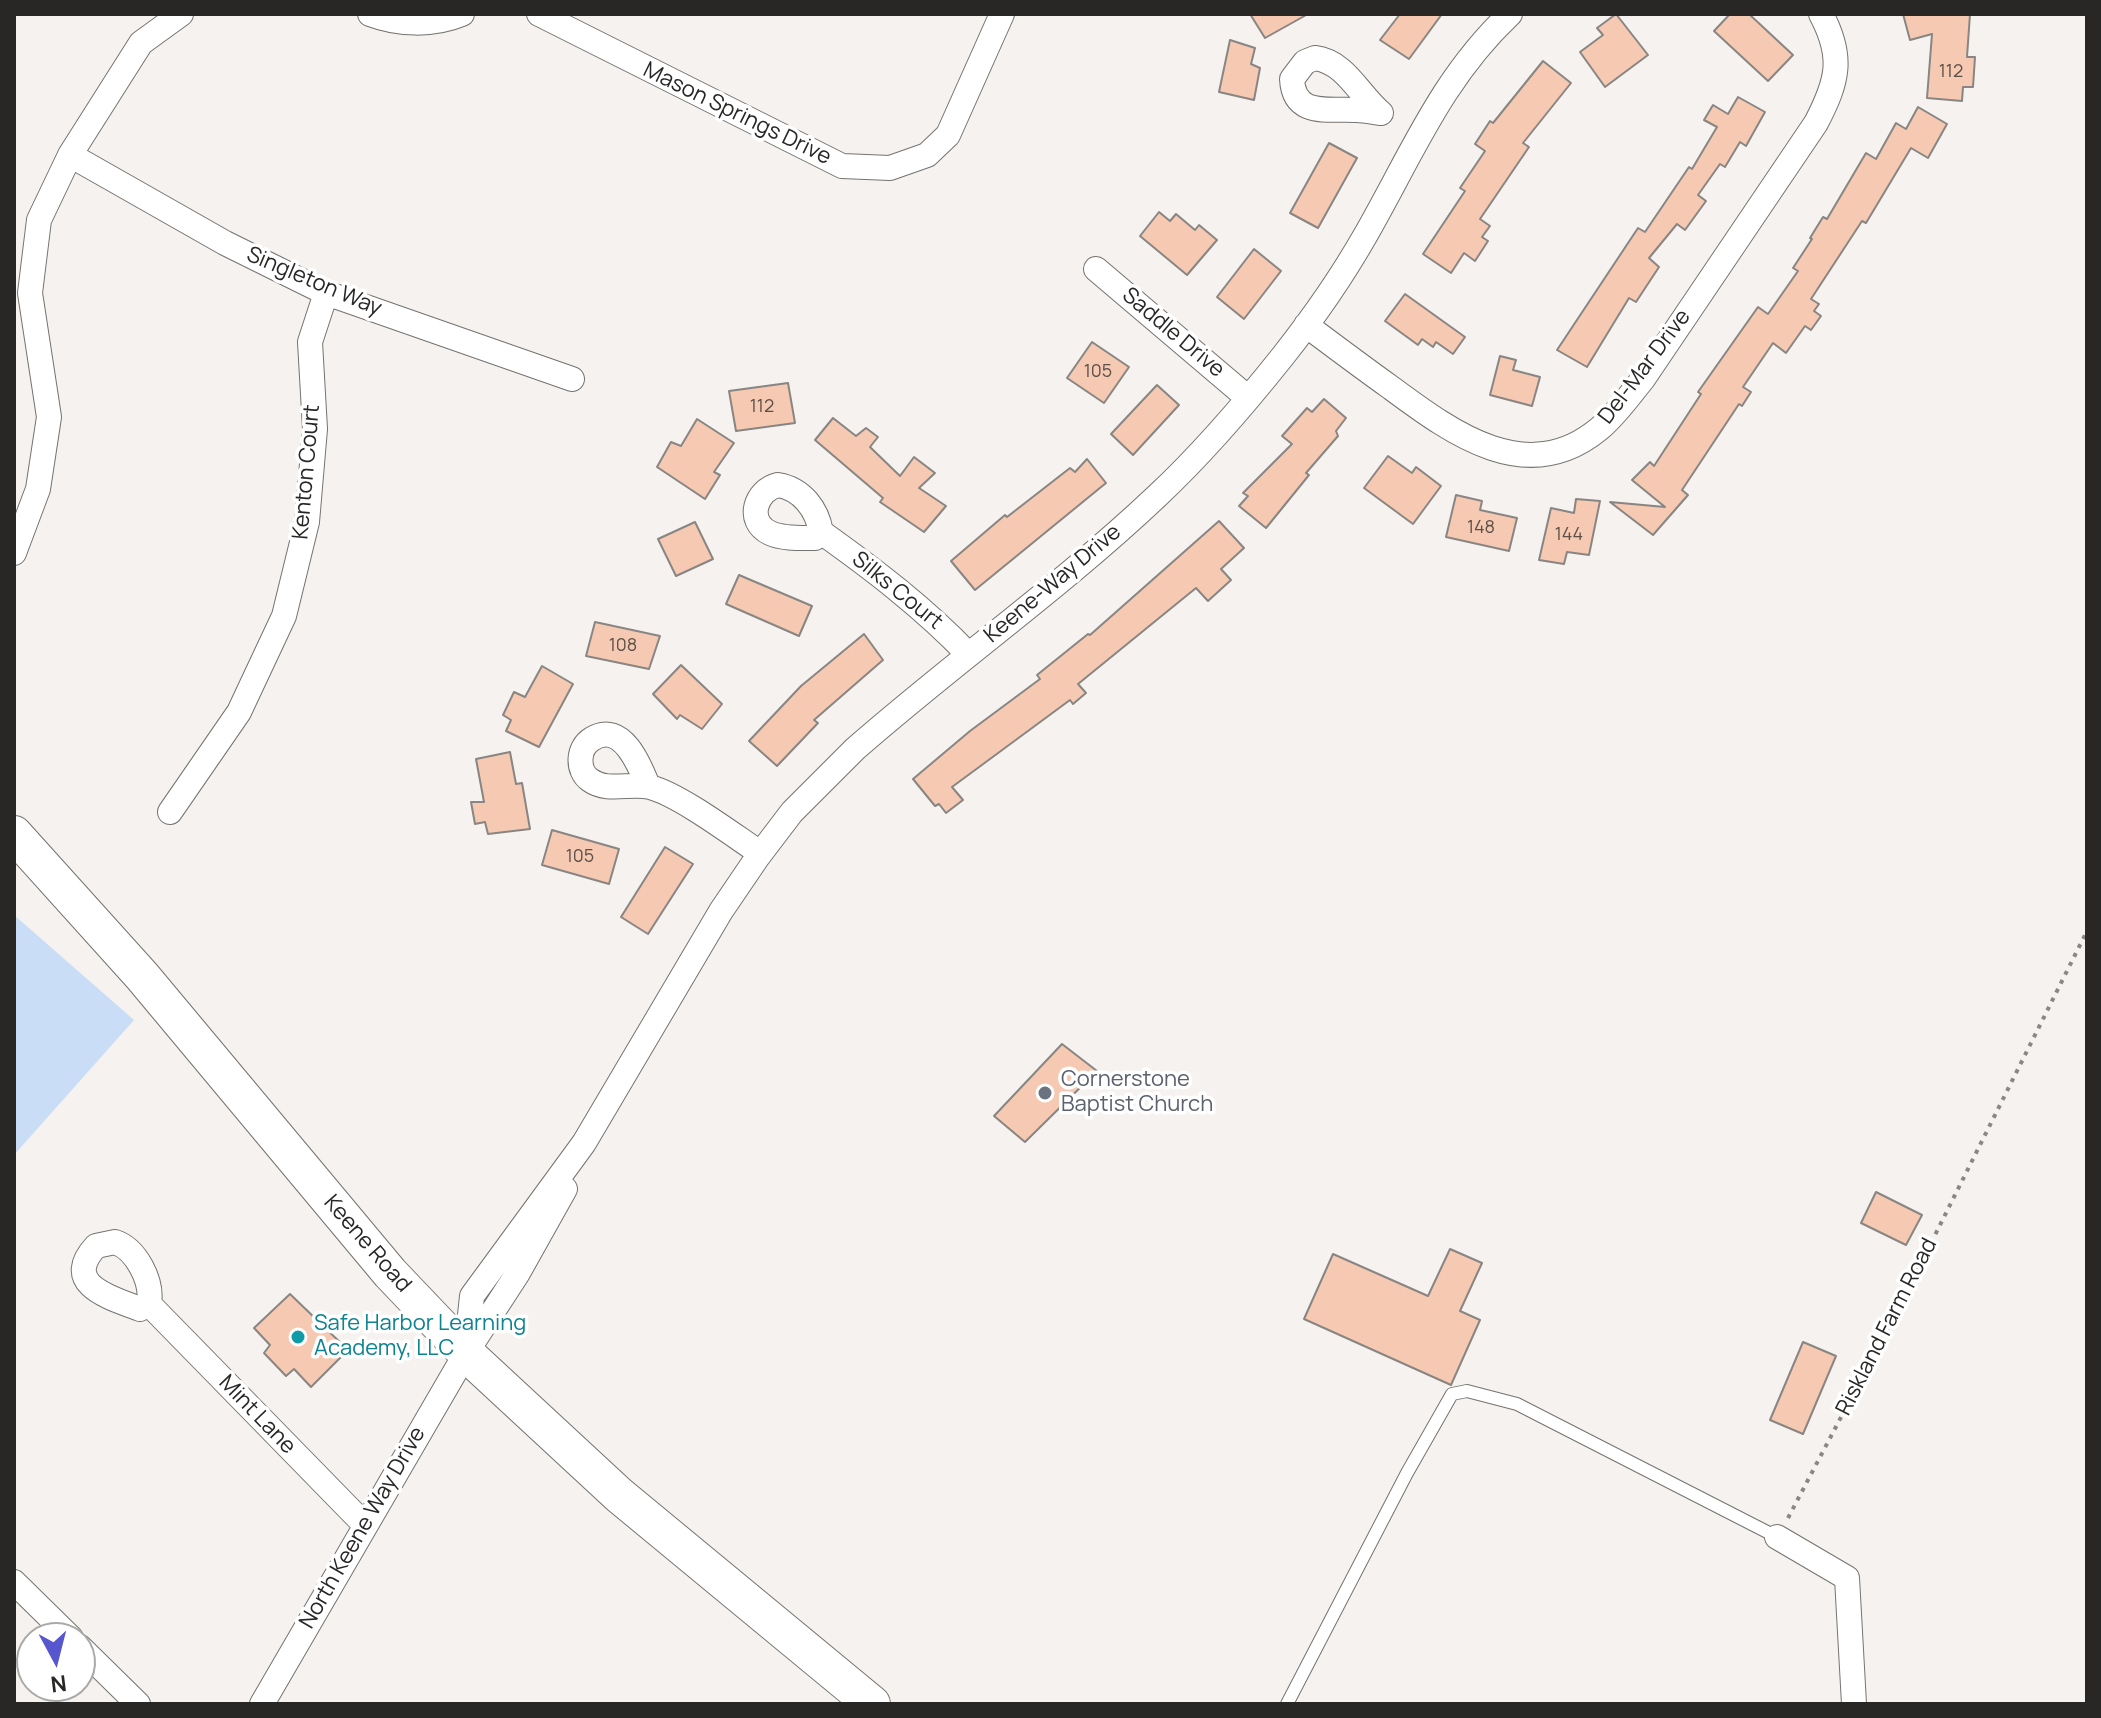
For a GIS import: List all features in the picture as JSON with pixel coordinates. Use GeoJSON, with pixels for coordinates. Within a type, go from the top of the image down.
{"type":"FeatureCollection","features":[{"type":"Feature","properties":{"kind":"main road","name":"Keene Road"},"geometry":{"type":"LineString","coordinates":[[14,834],[102,929],[390,1273],[466,1353],[619,1495],[872,1704]]}},
{"type":"Feature","properties":{"kind":"street"},"geometry":{"type":"LineString","coordinates":[[14,553],[38,489],[49,417],[30,293],[39,220],[70,155],[141,43],[181,14]]}},
{"type":"Feature","properties":{"kind":"street"},"geometry":{"type":"LineString","coordinates":[[370,14],[391,22],[445,21],[462,14]]}},
{"type":"Feature","properties":{"kind":"street","name":"Mason Springs Drive"},"geometry":{"type":"LineString","coordinates":[[539,14],[842,166],[890,168],[927,155],[948,135],[1002,14]]}},
{"type":"Feature","properties":{"kind":"street","name":"Keene-Way Drive"},"geometry":{"type":"LineString","coordinates":[[466,1353],[541,1234],[565,1190],[584,1143],[721,911],[760,853],[792,812],[855,749],[1157,496],[1195,458],[1306,325],[1365,236],[1420,132],[1460,69],[1510,14]]}},
{"type":"Feature","properties":{"kind":"street","name":"Del-Mar Drive"},"geometry":{"type":"LineString","coordinates":[[1306,325],[1440,424],[1478,445],[1508,453],[1539,454],[1579,442],[1613,415],[1643,379],[1816,123],[1834,85],[1837,67],[1836,49],[1821,14]]}},
{"type":"Feature","properties":{"kind":"street"},"geometry":{"type":"LineString","coordinates":[[1381,113],[1420,132]]}},
{"type":"Feature","properties":{"kind":"street","name":"Singleton Way"},"geometry":{"type":"LineString","coordinates":[[70,155],[225,243],[326,293],[572,379]]}},
{"type":"Feature","properties":{"kind":"street","name":"Saddle Drive"},"geometry":{"type":"LineString","coordinates":[[1096,269],[1248,398]]}},
{"type":"Feature","properties":{"kind":"street","name":"Kenton Court"},"geometry":{"type":"LineString","coordinates":[[170,812],[200,774],[239,712],[284,616],[307,522],[315,429],[310,342],[326,293]]}},
{"type":"Feature","properties":{"kind":"street","name":"Silks Court"},"geometry":{"type":"LineString","coordinates":[[821,532],[884,578],[940,625],[968,654]]}},
{"type":"Feature","properties":{"kind":"street"},"geometry":{"type":"LineString","coordinates":[[648,786],[672,797],[760,853]]}},
{"type":"Feature","properties":{"kind":"street","name":"Mint Lane"},"geometry":{"type":"LineString","coordinates":[[149,1304],[365,1525]]}},
{"type":"Feature","properties":{"kind":"street","name":"North Keene Way Drive"},"geometry":{"type":"LineString","coordinates":[[262,1704],[466,1353]]}},
{"type":"Feature","properties":{"kind":"street"},"geometry":{"type":"LineString","coordinates":[[1777,1537],[1847,1578],[1854,1704]]}},
{"type":"Feature","properties":{"kind":"street"},"geometry":{"type":"LineString","coordinates":[[14,1582],[55,1622]]}},
{"type":"Feature","properties":{"kind":"street"},"geometry":{"type":"LineString","coordinates":[[96,1663],[138,1704]]}},
{"type":"Feature","properties":{"kind":"lane"},"geometry":{"type":"LineString","coordinates":[[1287,1704],[1407,1473],[1452,1394],[1467,1391],[1517,1404],[1777,1537]]}},
{"type":"Feature","properties":{"kind":"path","name":"Riskland Farm Road"},"geometry":{"type":"LineString","coordinates":[[1777,1537],[1900,1305],[2087,931]]}},
{"type":"Feature","properties":{"kind":"water"},"geometry":{"type":"Polygon","coordinates":[[[14,915],[134,1020],[14,1155],[14,915]]]}},
{"type":"Feature","properties":{"kind":"building"},"geometry":{"type":"Polygon","coordinates":[[[1250,14],[1308,14],[1265,38],[1250,14]]]}},
{"type":"Feature","properties":{"kind":"building"},"geometry":{"type":"Polygon","coordinates":[[[1400,14],[1442,14],[1409,59],[1380,40],[1400,14]]]}},
{"type":"Feature","properties":{"kind":"building"},"geometry":{"type":"Polygon","coordinates":[[[1616,14],[1648,55],[1605,87],[1580,52],[1603,35],[1597,28],[1616,14]]]}},
{"type":"Feature","properties":{"kind":"building"},"geometry":{"type":"Polygon","coordinates":[[[1730,14],[1749,14],[1793,55],[1768,81],[1714,31],[1730,14]]]}},
{"type":"Feature","properties":{"kind":"building"},"geometry":{"type":"Polygon","coordinates":[[[1903,14],[1970,14],[1967,57],[1975,57],[1973,87],[1963,87],[1962,101],[1927,98],[1932,34],[1910,40],[1903,14]]]}},
{"type":"Feature","properties":{"kind":"building"},"geometry":{"type":"Polygon","coordinates":[[[1230,40],[1255,48],[1251,64],[1260,68],[1254,100],[1219,92],[1230,40]]]}},
{"type":"Feature","properties":{"kind":"building"},"geometry":{"type":"Polygon","coordinates":[[[1543,61],[1571,83],[1523,143],[1529,147],[1480,219],[1490,226],[1482,237],[1488,241],[1475,261],[1464,253],[1451,273],[1423,254],[1465,191],[1460,188],[1485,151],[1475,144],[1490,121],[1493,123],[1543,61]]]}},
{"type":"Feature","properties":{"kind":"building"},"geometry":{"type":"Polygon","coordinates":[[[1738,97],[1765,112],[1746,146],[1740,142],[1725,167],[1720,164],[1698,195],[1706,201],[1685,230],[1677,224],[1649,258],[1659,267],[1636,302],[1629,298],[1587,367],[1557,350],[1638,228],[1645,232],[1689,167],[1692,169],[1717,127],[1704,120],[1713,105],[1728,114],[1738,97]]]}},
{"type":"Feature","properties":{"kind":"building"},"geometry":{"type":"Polygon","coordinates":[[[1918,107],[1947,124],[1928,158],[1911,148],[1866,223],[1862,221],[1811,299],[1819,304],[1814,311],[1821,316],[1811,330],[1805,326],[1786,353],[1773,343],[1743,387],[1751,392],[1742,406],[1739,404],[1682,490],[1688,495],[1653,535],[1610,502],[1665,507],[1632,480],[1650,462],[1654,466],[1701,394],[1698,392],[1758,307],[1768,314],[1798,271],[1793,268],[1810,238],[1823,217],[1827,219],[1866,153],[1876,159],[1896,123],[1906,129],[1918,107]]]}},
{"type":"Feature","properties":{"kind":"building"},"geometry":{"type":"Polygon","coordinates":[[[1329,143],[1357,158],[1318,228],[1290,213],[1329,143]]]}},
{"type":"Feature","properties":{"kind":"building"},"geometry":{"type":"Polygon","coordinates":[[[1159,212],[1170,221],[1176,214],[1195,230],[1199,225],[1217,240],[1187,275],[1140,236],[1159,212]]]}},
{"type":"Feature","properties":{"kind":"building"},"geometry":{"type":"Polygon","coordinates":[[[1254,249],[1281,271],[1244,319],[1217,297],[1254,249]]]}},
{"type":"Feature","properties":{"kind":"building"},"geometry":{"type":"Polygon","coordinates":[[[1405,294],[1465,337],[1453,354],[1436,342],[1433,347],[1422,339],[1418,345],[1385,321],[1405,294]]]}},
{"type":"Feature","properties":{"kind":"building"},"geometry":{"type":"Polygon","coordinates":[[[1092,342],[1129,367],[1104,403],[1067,378],[1092,342]]]}},
{"type":"Feature","properties":{"kind":"building"},"geometry":{"type":"Polygon","coordinates":[[[1500,356],[1516,360],[1513,370],[1540,377],[1532,406],[1490,395],[1500,356]]]}},
{"type":"Feature","properties":{"kind":"building"},"geometry":{"type":"Polygon","coordinates":[[[788,383],[795,423],[736,431],[729,391],[788,383]]]}},
{"type":"Feature","properties":{"kind":"building"},"geometry":{"type":"Polygon","coordinates":[[[1157,385],[1179,405],[1133,455],[1111,434],[1157,385]]]}},
{"type":"Feature","properties":{"kind":"building"},"geometry":{"type":"Polygon","coordinates":[[[1324,399],[1346,418],[1336,431],[1338,436],[1266,528],[1239,506],[1248,496],[1243,493],[1292,444],[1282,436],[1307,408],[1312,412],[1324,399]]]}},
{"type":"Feature","properties":{"kind":"building"},"geometry":{"type":"Polygon","coordinates":[[[833,418],[856,436],[866,428],[878,437],[870,447],[900,476],[914,457],[935,473],[919,488],[946,506],[924,532],[880,502],[883,498],[815,440],[833,418]]]}},
{"type":"Feature","properties":{"kind":"building"},"geometry":{"type":"Polygon","coordinates":[[[697,419],[734,443],[714,472],[720,475],[705,499],[657,467],[671,442],[681,446],[697,419]]]}},
{"type":"Feature","properties":{"kind":"building"},"geometry":{"type":"Polygon","coordinates":[[[1388,456],[1412,473],[1416,467],[1441,486],[1413,524],[1364,488],[1388,456]]]}},
{"type":"Feature","properties":{"kind":"building"},"geometry":{"type":"Polygon","coordinates":[[[1087,459],[1106,483],[975,590],[951,561],[1005,515],[1007,517],[1070,468],[1075,472],[1087,459]]]}},
{"type":"Feature","properties":{"kind":"building"},"geometry":{"type":"Polygon","coordinates":[[[1456,495],[1482,501],[1480,510],[1517,518],[1509,551],[1446,537],[1456,495]]]}},
{"type":"Feature","properties":{"kind":"building"},"geometry":{"type":"Polygon","coordinates":[[[1576,499],[1600,501],[1589,555],[1567,552],[1564,564],[1539,560],[1551,508],[1574,513],[1576,499]]]}},
{"type":"Feature","properties":{"kind":"building"},"geometry":{"type":"Polygon","coordinates":[[[1219,521],[1244,548],[1221,569],[1231,580],[1208,601],[1196,588],[1078,684],[1086,693],[1073,704],[1070,700],[952,787],[963,800],[946,813],[939,804],[935,806],[913,779],[970,731],[1040,679],[1037,675],[1090,635],[1219,521]]]}},
{"type":"Feature","properties":{"kind":"building"},"geometry":{"type":"Polygon","coordinates":[[[695,522],[713,559],[676,576],[658,539],[695,522]]]}},
{"type":"Feature","properties":{"kind":"building"},"geometry":{"type":"Polygon","coordinates":[[[739,575],[812,606],[799,636],[726,604],[739,575]]]}},
{"type":"Feature","properties":{"kind":"building"},"geometry":{"type":"Polygon","coordinates":[[[595,622],[660,636],[649,669],[586,656],[595,622]]]}},
{"type":"Feature","properties":{"kind":"building"},"geometry":{"type":"Polygon","coordinates":[[[864,634],[883,660],[814,720],[818,723],[777,766],[749,741],[801,686],[864,634]]]}},
{"type":"Feature","properties":{"kind":"building"},"geometry":{"type":"Polygon","coordinates":[[[681,665],[722,704],[702,729],[680,715],[677,719],[653,694],[681,665]]]}},
{"type":"Feature","properties":{"kind":"building"},"geometry":{"type":"Polygon","coordinates":[[[542,666],[573,684],[539,747],[506,731],[511,720],[503,715],[514,692],[525,697],[542,666]]]}},
{"type":"Feature","properties":{"kind":"building"},"geometry":{"type":"Polygon","coordinates":[[[510,752],[516,784],[522,783],[530,829],[488,834],[485,822],[475,824],[471,802],[484,802],[476,759],[510,752]]]}},
{"type":"Feature","properties":{"kind":"building"},"geometry":{"type":"Polygon","coordinates":[[[552,830],[619,849],[609,884],[542,865],[552,830]]]}},
{"type":"Feature","properties":{"kind":"building"},"geometry":{"type":"Polygon","coordinates":[[[665,847],[693,864],[648,934],[621,917],[665,847]]]}},
{"type":"Feature","properties":{"kind":"building","name":"Cornerstone Baptist Church"},"geometry":{"type":"Polygon","coordinates":[[[1062,1044],[1097,1071],[1025,1142],[994,1116],[1062,1044]]]}},
{"type":"Feature","properties":{"kind":"building"},"geometry":{"type":"Polygon","coordinates":[[[1876,1192],[1922,1215],[1906,1245],[1861,1223],[1876,1192]]]}},
{"type":"Feature","properties":{"kind":"building"},"geometry":{"type":"Polygon","coordinates":[[[1450,1249],[1482,1263],[1460,1311],[1480,1320],[1451,1385],[1304,1319],[1333,1254],[1428,1296],[1450,1249]]]}},
{"type":"Feature","properties":{"kind":"building","name":"Safe Harbor Learning Academy, LLC"},"geometry":{"type":"Polygon","coordinates":[[[290,1294],[348,1350],[311,1387],[294,1369],[286,1376],[264,1353],[270,1345],[254,1328],[290,1294]]]}},
{"type":"Feature","properties":{"kind":"building"},"geometry":{"type":"Polygon","coordinates":[[[1803,1342],[1836,1356],[1803,1434],[1770,1420],[1803,1342]]]}},
{"type":"Feature","properties":{"kind":"place","name":"Cornerstone Baptist Church"},"geometry":{"type":"Point","coordinates":[1045,1093]}},
{"type":"Feature","properties":{"kind":"place","name":"Safe Harbor Learning Academy, LLC"},"geometry":{"type":"Point","coordinates":[298,1337]}}]}
